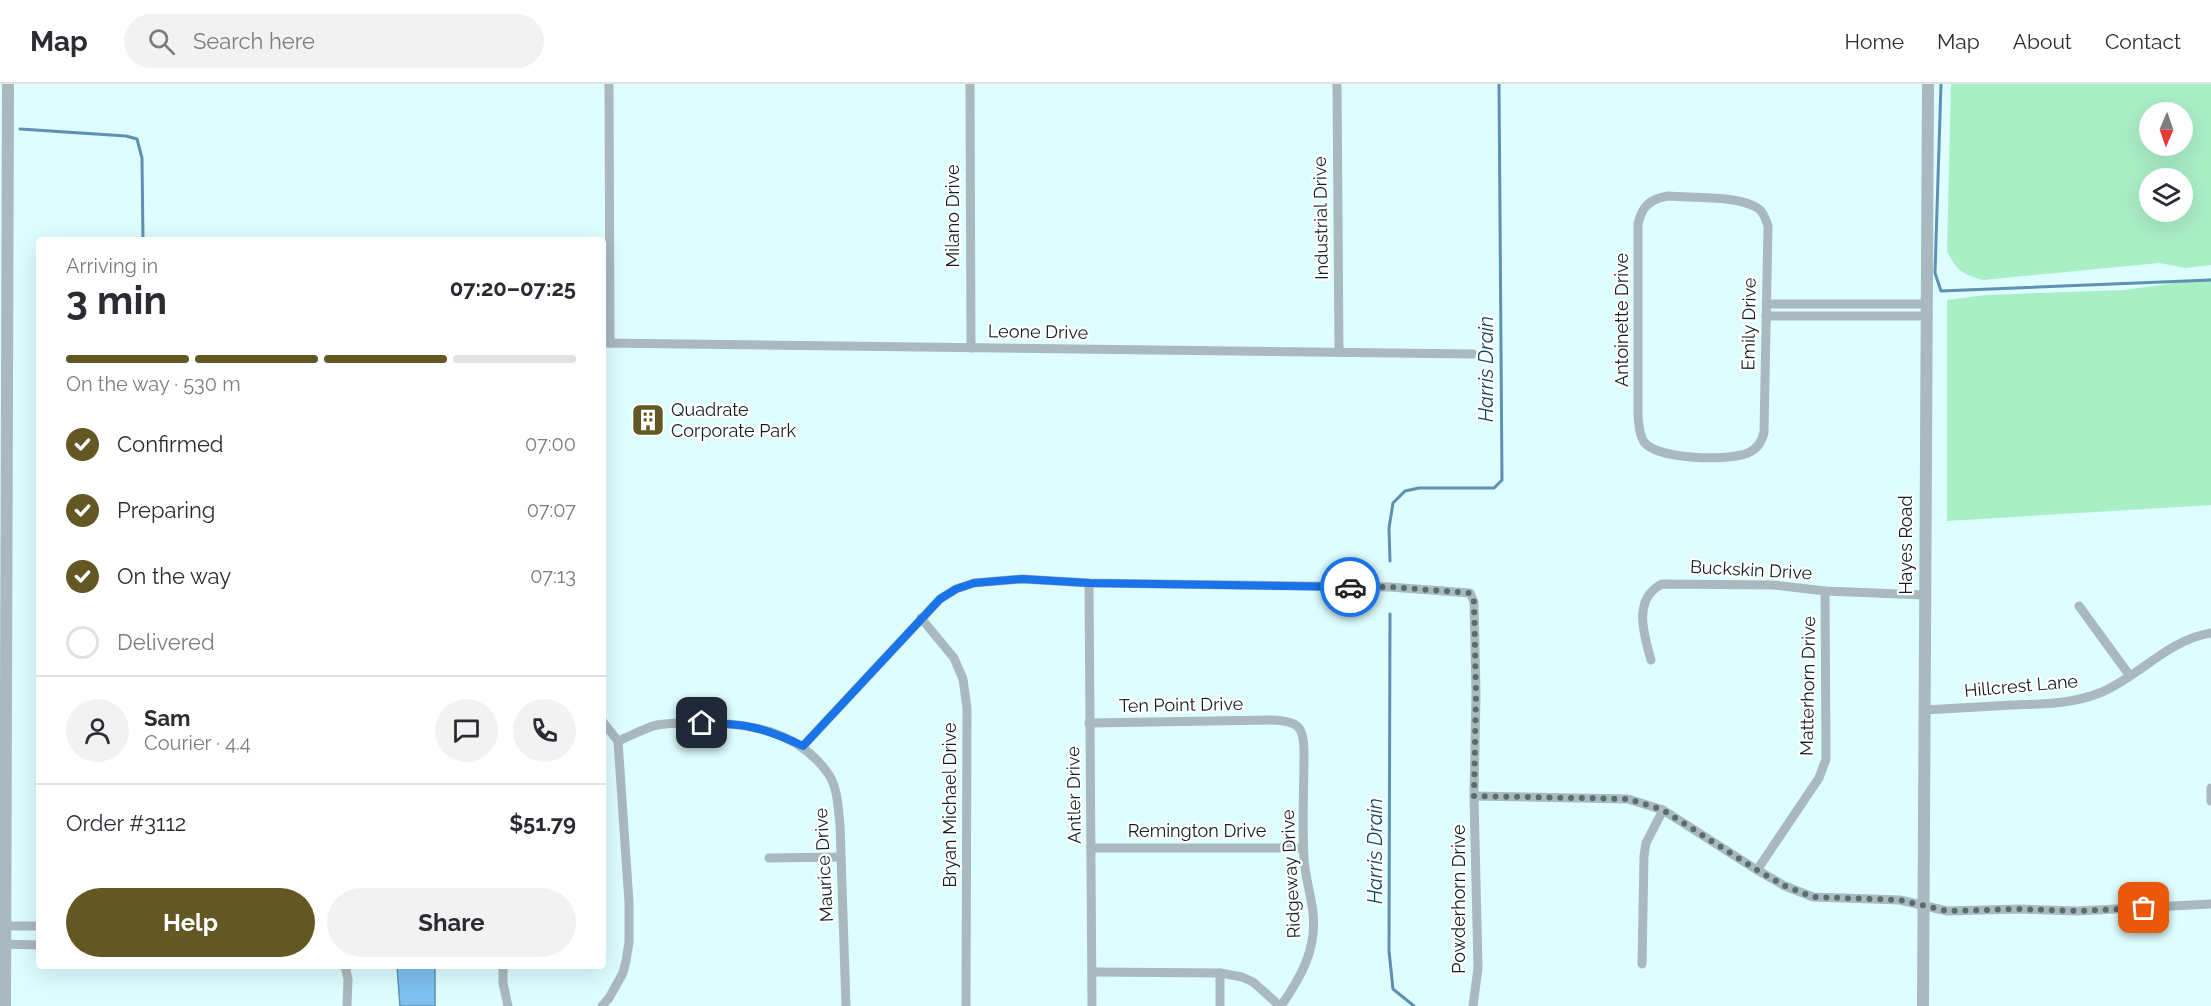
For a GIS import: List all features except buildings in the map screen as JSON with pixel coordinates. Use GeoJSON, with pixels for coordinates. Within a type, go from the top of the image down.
{"type":"FeatureCollection","features":[{"type":"Feature","properties":{"kind":"street"},"geometry":{"type":"LineString","coordinates":[[6,1006],[3,926],[8,84]]}},
{"type":"Feature","properties":{"kind":"street"},"geometry":{"type":"LineString","coordinates":[[606,343],[609,84]]}},
{"type":"Feature","properties":{"kind":"street","name":"Milano Drive"},"geometry":{"type":"LineString","coordinates":[[970,84],[970,348]]}},
{"type":"Feature","properties":{"kind":"street","name":"Industrial Drive"},"geometry":{"type":"LineString","coordinates":[[1337,84],[1339,352]]}},
{"type":"Feature","properties":{"kind":"street","name":"Hayes Road"},"geometry":{"type":"LineString","coordinates":[[1923,1006],[1928,84]]}},
{"type":"Feature","properties":{"kind":"street","name":"Antoinette Drive"},"geometry":{"type":"LineString","coordinates":[[1764,422],[1763,440],[1747,453],[1731,456],[1668,455],[1646,444],[1640,436],[1638,416],[1638,224],[1643,208],[1649,202],[1668,196],[1750,204],[1760,210],[1768,226]]}},
{"type":"Feature","properties":{"kind":"street","name":"Emily Drive"},"geometry":{"type":"LineString","coordinates":[[1764,422],[1768,226]]}},
{"type":"Feature","properties":{"kind":"street"},"geometry":{"type":"LineString","coordinates":[[1766,304],[1838,304],[1926,310]]}},
{"type":"Feature","properties":{"kind":"street"},"geometry":{"type":"LineString","coordinates":[[1838,304],[1838,316]]}},
{"type":"Feature","properties":{"kind":"street"},"geometry":{"type":"LineString","coordinates":[[1766,316],[1838,316],[1926,310]]}},
{"type":"Feature","properties":{"kind":"street","name":"Leone Drive"},"geometry":{"type":"LineString","coordinates":[[606,343],[1473,354]]}},
{"type":"Feature","properties":{"kind":"street"},"geometry":{"type":"LineString","coordinates":[[803,746],[921,618],[940,599],[956,589],[974,583],[1022,579],[1089,583]]}},
{"type":"Feature","properties":{"kind":"street","name":"Powderhorn Drive"},"geometry":{"type":"LineString","coordinates":[[1089,583],[1390,587],[1470,593],[1474,602],[1476,694],[1474,796],[1478,968],[1473,1006]]}},
{"type":"Feature","properties":{"kind":"street","name":"Antler Drive"},"geometry":{"type":"LineString","coordinates":[[1089,583],[1092,1006]]}},
{"type":"Feature","properties":{"kind":"street","name":"Buckskin Drive"},"geometry":{"type":"LineString","coordinates":[[1651,660],[1644,636],[1642,615],[1647,596],[1655,587],[1662,584],[1773,585],[1826,591],[1924,595]]}},
{"type":"Feature","properties":{"kind":"street","name":"Matterhorn Drive"},"geometry":{"type":"LineString","coordinates":[[1757,870],[1819,778],[1827,759],[1826,591]]}},
{"type":"Feature","properties":{"kind":"street"},"geometry":{"type":"LineString","coordinates":[[2079,606],[2130,676]]}},
{"type":"Feature","properties":{"kind":"street","name":"Bryan Michael Drive"},"geometry":{"type":"LineString","coordinates":[[921,618],[954,658],[963,679],[967,708],[966,1006]]}},
{"type":"Feature","properties":{"kind":"street","name":"Hillcrest Lane"},"geometry":{"type":"LineString","coordinates":[[1924,710],[2072,701],[2100,693],[2130,676],[2176,644],[2211,633]]}},
{"type":"Feature","properties":{"kind":"street","name":"Ten Point Drive"},"geometry":{"type":"LineString","coordinates":[[1089,723],[1272,720]]}},
{"type":"Feature","properties":{"kind":"street","name":"Ridgeway Drive"},"geometry":{"type":"LineString","coordinates":[[1272,720],[1290,721],[1300,728],[1304,736],[1303,848],[1313,913],[1314,936],[1301,975],[1281,1006]]}},
{"type":"Feature","properties":{"kind":"street","name":"Maurice Drive"},"geometry":{"type":"LineString","coordinates":[[618,741],[656,725],[738,723],[776,733],[803,746],[829,773],[837,797],[846,1006]]}},
{"type":"Feature","properties":{"kind":"street"},"geometry":{"type":"LineString","coordinates":[[602,1006],[609,998],[622,973],[627,961],[629,942],[629,902],[618,741],[606,726]]}},
{"type":"Feature","properties":{"kind":"street"},"geometry":{"type":"LineString","coordinates":[[2211,788],[2211,801]]}},
{"type":"Feature","properties":{"kind":"street"},"geometry":{"type":"LineString","coordinates":[[1474,796],[1628,799],[1663,810],[1757,870],[1785,886],[1813,897],[1900,900],[1947,911],[2019,909],[2077,911],[2211,904]]}},
{"type":"Feature","properties":{"kind":"street"},"geometry":{"type":"LineString","coordinates":[[1642,964],[1644,856],[1646,843],[1663,810]]}},
{"type":"Feature","properties":{"kind":"street","name":"Remington Drive"},"geometry":{"type":"LineString","coordinates":[[1091,848],[1303,848]]}},
{"type":"Feature","properties":{"kind":"street"},"geometry":{"type":"LineString","coordinates":[[769,858],[841,857]]}},
{"type":"Feature","properties":{"kind":"street"},"geometry":{"type":"LineString","coordinates":[[3,926],[36,926]]}},
{"type":"Feature","properties":{"kind":"street"},"geometry":{"type":"LineString","coordinates":[[3,944],[36,945]]}},
{"type":"Feature","properties":{"kind":"street"},"geometry":{"type":"LineString","coordinates":[[346,969],[348,979],[346,1006]]}},
{"type":"Feature","properties":{"kind":"street"},"geometry":{"type":"LineString","coordinates":[[503,969],[503,983],[508,1006]]}},
{"type":"Feature","properties":{"kind":"street"},"geometry":{"type":"LineString","coordinates":[[1093,972],[1220,973],[1242,977],[1253,982],[1281,1006]]}},
{"type":"Feature","properties":{"kind":"street"},"geometry":{"type":"LineString","coordinates":[[1220,973],[1220,1006]]}},
{"type":"Feature","properties":{"kind":"green space"},"geometry":{"type":"Polygon","coordinates":[[[1951,84],[2211,84],[2211,265],[2186,268],[2159,263],[1983,280],[1961,271],[1947,251],[1951,84]]]}},
{"type":"Feature","properties":{"kind":"green space"},"geometry":{"type":"Polygon","coordinates":[[[2211,278],[2211,505],[1947,521],[1947,300],[1986,295],[2124,290],[2211,278]]]}},
{"type":"Feature","properties":{"kind":"water"},"geometry":{"type":"Polygon","coordinates":[[[397,969],[435,969],[435,1006],[400,1006],[397,969]]]}},
{"type":"Feature","properties":{"kind":"waterway","name":"Harris Drain"},"geometry":{"type":"LineString","coordinates":[[1390,561],[1389,528],[1393,503],[1405,491],[1419,488],[1494,488],[1502,480],[1499,84]]}},
{"type":"Feature","properties":{"kind":"waterway"},"geometry":{"type":"LineString","coordinates":[[1941,84],[1935,273],[1941,291],[2211,280]]}},
{"type":"Feature","properties":{"kind":"waterway"},"geometry":{"type":"LineString","coordinates":[[20,129],[126,136],[137,139],[142,158],[143,237]]}},
{"type":"Feature","properties":{"kind":"waterway","name":"Harris Drain"},"geometry":{"type":"LineString","coordinates":[[1390,614],[1389,951],[1393,989],[1414,1006]]}},
{"type":"Feature","properties":{"kind":"way so far"},"geometry":{"type":"LineString","coordinates":[[1350,587],[1390,587],[1470,593],[1474,602],[1476,694],[1474,796],[1628,799],[1663,810],[1757,870],[1785,886],[1813,897],[1900,900],[1947,911],[2019,909],[2077,911],[2144,908]]}},
{"type":"Feature","properties":{"kind":"place","name":"Quadrate Corporate Park"},"geometry":{"type":"Point","coordinates":[648,420]}},
{"type":"Feature","properties":{"kind":"route"},"geometry":{"type":"LineString","coordinates":[[702,723],[738,723],[776,733],[803,746],[940,599],[956,589],[974,583],[1022,579],[1089,583],[1350,587]]}}]}
